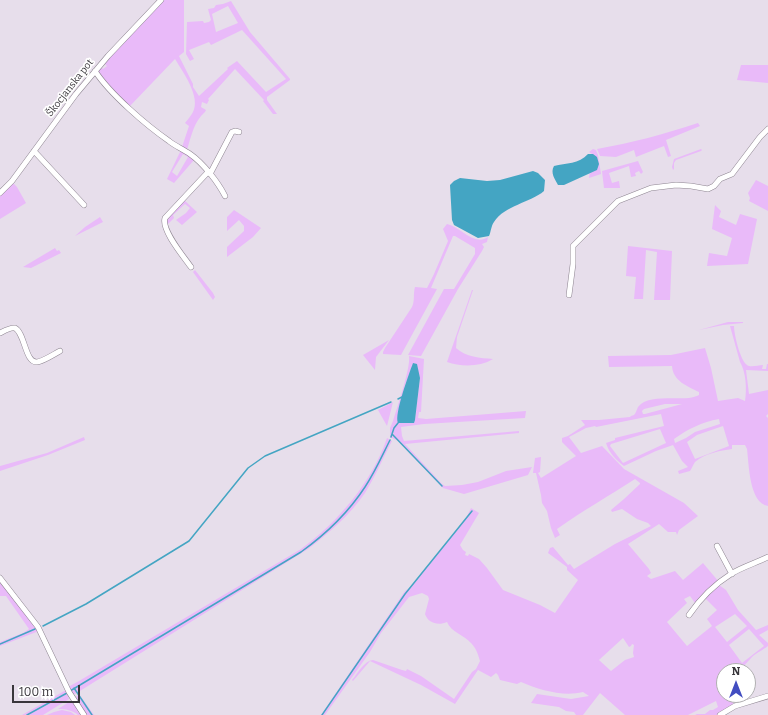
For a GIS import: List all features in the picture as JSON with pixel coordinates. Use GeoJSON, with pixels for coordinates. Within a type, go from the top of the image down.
{"type":"FeatureCollection","features":[{"type":"Feature","properties":{"kind":"street","name":"Škocjanska pot"},"geometry":{"type":"LineString","coordinates":[[0,193],[12,181],[76,94],[95,71],[161,0]]}},
{"type":"Feature","properties":{"kind":"street"},"geometry":{"type":"LineString","coordinates":[[95,71],[111,90],[152,129],[191,155],[214,179],[225,196]]}},
{"type":"Feature","properties":{"kind":"street"},"geometry":{"type":"LineString","coordinates":[[569,295],[573,264],[573,246],[618,201],[651,188],[692,186],[708,189],[714,186],[720,179],[732,174],[740,166],[760,137],[768,129]]}},
{"type":"Feature","properties":{"kind":"street"},"geometry":{"type":"LineString","coordinates":[[191,267],[164,227],[163,222],[165,218],[209,173],[232,132],[239,132]]}},
{"type":"Feature","properties":{"kind":"street"},"geometry":{"type":"LineString","coordinates":[[34,151],[84,205]]}},
{"type":"Feature","properties":{"kind":"street"},"geometry":{"type":"LineString","coordinates":[[0,333],[16,328],[29,356],[37,362],[60,351]]}},
{"type":"Feature","properties":{"kind":"street"},"geometry":{"type":"LineString","coordinates":[[717,546],[732,574]]}},
{"type":"Feature","properties":{"kind":"street"},"geometry":{"type":"LineString","coordinates":[[690,615],[696,605],[708,593],[732,574],[768,557]]}},
{"type":"Feature","properties":{"kind":"street"},"geometry":{"type":"LineString","coordinates":[[0,578],[38,627],[69,692],[84,715]]}},
{"type":"Feature","properties":{"kind":"street"},"geometry":{"type":"LineString","coordinates":[[720,715],[735,706],[768,696]]}},
{"type":"Feature","properties":{"kind":"shaded area"},"geometry":{"type":"Polygon","coordinates":[[[163,0],[184,0],[184,52],[179,56],[193,84],[193,87],[199,96],[228,69],[227,68],[237,61],[266,92],[286,79],[242,30],[211,45],[209,42],[189,50],[194,59],[190,61],[186,54],[187,22],[209,22],[211,20],[208,9],[231,1],[250,32],[290,80],[267,97],[267,100],[277,114],[273,114],[263,101],[264,100],[235,69],[208,99],[207,104],[202,102],[201,107],[206,110],[198,120],[187,150],[182,147],[189,126],[185,123],[193,112],[195,99],[190,85],[175,59],[130,106],[112,90],[100,76],[98,71],[100,66],[103,69],[107,66],[104,63],[163,0]],[[228,6],[212,14],[216,32],[238,23],[228,6]]]}},
{"type":"Feature","properties":{"kind":"shaded area"},"geometry":{"type":"Polygon","coordinates":[[[741,65],[768,65],[768,83],[737,80],[741,65]]]}},
{"type":"Feature","properties":{"kind":"shaded area"},"geometry":{"type":"Polygon","coordinates":[[[698,123],[700,126],[666,140],[671,156],[668,157],[664,146],[636,157],[634,150],[616,157],[600,156],[597,149],[648,138],[698,123]]]}},
{"type":"Feature","properties":{"kind":"shaded area"},"geometry":{"type":"Polygon","coordinates":[[[593,149],[596,150],[598,155],[601,174],[589,178],[592,154],[589,152],[593,149]]]}},
{"type":"Feature","properties":{"kind":"shaded area"},"geometry":{"type":"Polygon","coordinates":[[[701,149],[701,151],[676,160],[673,170],[672,167],[674,159],[701,149]]]}},
{"type":"Feature","properties":{"kind":"shaded area"},"geometry":{"type":"Polygon","coordinates":[[[181,150],[194,160],[174,183],[167,179],[181,150]],[[183,154],[172,172],[177,176],[188,157],[183,154]]]}},
{"type":"Feature","properties":{"kind":"shaded area"},"geometry":{"type":"Polygon","coordinates":[[[638,161],[643,172],[641,174],[639,171],[635,173],[636,176],[631,177],[629,166],[609,173],[612,183],[619,181],[620,188],[604,188],[602,171],[638,161]]]}},
{"type":"Feature","properties":{"kind":"shaded area"},"geometry":{"type":"Polygon","coordinates":[[[756,180],[768,186],[768,211],[749,201],[750,198],[748,193],[756,180]]]}},
{"type":"Feature","properties":{"kind":"shaded area"},"geometry":{"type":"Polygon","coordinates":[[[13,183],[26,203],[0,219],[0,196],[13,183]]]}},
{"type":"Feature","properties":{"kind":"shaded area"},"geometry":{"type":"Polygon","coordinates":[[[184,200],[197,212],[182,225],[176,220],[190,208],[185,204],[173,215],[174,218],[165,227],[165,219],[184,200]]]}},
{"type":"Feature","properties":{"kind":"shaded area"},"geometry":{"type":"Polygon","coordinates":[[[715,205],[721,211],[719,217],[736,225],[740,214],[757,219],[748,264],[707,266],[709,253],[727,256],[732,238],[712,229],[715,205]]]}},
{"type":"Feature","properties":{"kind":"shaded area"},"geometry":{"type":"Polygon","coordinates":[[[234,210],[261,228],[253,237],[227,257],[227,247],[244,231],[244,226],[239,220],[227,231],[227,217],[234,210]]]}},
{"type":"Feature","properties":{"kind":"shaded area"},"geometry":{"type":"Polygon","coordinates":[[[100,217],[103,222],[75,236],[85,227],[100,217]]]}},
{"type":"Feature","properties":{"kind":"shaded area"},"geometry":{"type":"Polygon","coordinates":[[[447,224],[472,238],[483,239],[488,237],[487,242],[482,244],[484,247],[482,251],[458,289],[421,356],[408,355],[444,289],[454,289],[475,254],[475,248],[455,236],[453,236],[431,288],[437,289],[401,355],[383,354],[385,348],[412,307],[415,287],[427,288],[434,274],[448,241],[443,229],[447,224]]]}},
{"type":"Feature","properties":{"kind":"shaded area"},"geometry":{"type":"Polygon","coordinates":[[[628,246],[672,251],[670,300],[654,300],[657,252],[646,250],[643,299],[634,299],[636,277],[626,276],[628,246]]]}},
{"type":"Feature","properties":{"kind":"shaded area"},"geometry":{"type":"Polygon","coordinates":[[[55,248],[61,253],[31,268],[23,267],[55,248]]]}},
{"type":"Feature","properties":{"kind":"shaded area"},"geometry":{"type":"Polygon","coordinates":[[[195,270],[213,293],[215,297],[213,300],[193,272],[195,270]]]}},
{"type":"Feature","properties":{"kind":"shaded area"},"geometry":{"type":"Polygon","coordinates":[[[472,290],[457,337],[456,348],[469,355],[493,359],[482,364],[458,365],[447,362],[472,290]]]}},
{"type":"Feature","properties":{"kind":"shaded area"},"geometry":{"type":"Polygon","coordinates":[[[728,322],[743,323],[699,330],[728,322]]]}},
{"type":"Feature","properties":{"kind":"shaded area"},"geometry":{"type":"Polygon","coordinates":[[[730,326],[734,326],[736,341],[740,353],[747,365],[763,365],[762,369],[766,369],[768,364],[768,371],[746,370],[749,394],[768,390],[768,414],[766,416],[768,418],[768,506],[757,498],[754,491],[751,482],[747,449],[745,445],[732,445],[732,449],[703,456],[695,462],[690,471],[679,474],[678,471],[688,467],[682,461],[673,445],[624,466],[618,461],[607,447],[606,443],[615,440],[615,438],[664,426],[661,414],[586,428],[569,437],[581,453],[602,446],[624,469],[684,503],[698,516],[679,530],[677,535],[676,532],[668,532],[659,524],[628,544],[649,569],[651,573],[647,576],[651,579],[675,571],[683,580],[703,563],[719,582],[695,603],[690,596],[684,599],[687,603],[667,622],[687,646],[712,626],[707,619],[717,610],[704,597],[719,585],[726,590],[738,610],[756,630],[768,625],[768,630],[759,635],[768,643],[768,646],[746,663],[742,663],[716,663],[716,701],[688,715],[625,715],[600,693],[583,715],[576,715],[574,712],[566,711],[559,707],[531,703],[537,694],[571,699],[589,696],[583,692],[568,694],[552,692],[521,682],[517,684],[500,680],[496,673],[491,677],[478,670],[455,704],[421,685],[370,661],[373,660],[406,671],[407,669],[421,676],[454,699],[472,672],[476,669],[480,661],[477,651],[468,640],[451,628],[447,622],[437,624],[428,620],[425,614],[429,599],[428,596],[422,593],[409,597],[381,633],[370,652],[325,715],[321,715],[405,591],[411,587],[465,520],[471,508],[479,513],[460,545],[466,552],[465,555],[468,556],[469,554],[479,559],[503,590],[540,605],[555,613],[578,580],[567,570],[567,567],[548,553],[550,548],[553,547],[568,565],[570,564],[574,569],[615,544],[651,526],[622,509],[612,512],[611,510],[640,484],[635,479],[557,529],[560,535],[555,538],[547,511],[542,503],[536,473],[533,473],[535,458],[541,457],[540,472],[538,473],[541,478],[576,456],[562,442],[562,438],[568,436],[585,425],[581,420],[630,417],[634,415],[638,407],[650,400],[686,398],[699,395],[699,392],[685,385],[675,376],[672,366],[609,367],[608,356],[671,355],[705,348],[718,401],[738,398],[745,401],[746,381],[730,326]],[[665,404],[644,409],[642,411],[643,414],[682,404],[665,404]],[[719,419],[695,426],[674,439],[675,443],[695,432],[720,424],[719,419]],[[723,426],[697,435],[687,442],[695,459],[729,446],[723,426]],[[660,429],[611,444],[610,446],[623,463],[666,443],[660,429]],[[735,614],[715,627],[727,642],[747,626],[735,614]],[[749,629],[729,645],[742,663],[764,646],[749,629]],[[623,638],[599,660],[611,671],[625,660],[634,657],[634,645],[632,644],[629,647],[623,638]]]}},
{"type":"Feature","properties":{"kind":"shaded area"},"geometry":{"type":"Polygon","coordinates":[[[389,340],[376,357],[375,370],[363,355],[389,340]]]}},
{"type":"Feature","properties":{"kind":"shaded area"},"geometry":{"type":"Polygon","coordinates":[[[409,356],[424,359],[421,412],[419,412],[418,418],[426,419],[526,411],[525,418],[424,424],[401,427],[404,441],[519,431],[519,433],[405,444],[442,484],[445,486],[478,482],[506,471],[532,467],[528,475],[464,494],[443,488],[398,441],[390,437],[390,428],[403,388],[409,356]],[[414,363],[405,385],[398,414],[415,420],[420,378],[414,363]]]}},
{"type":"Feature","properties":{"kind":"shaded area"},"geometry":{"type":"Polygon","coordinates":[[[393,402],[387,426],[378,410],[393,402]]]}},
{"type":"Feature","properties":{"kind":"shaded area"},"geometry":{"type":"Polygon","coordinates":[[[84,437],[85,440],[48,455],[0,471],[0,466],[47,453],[84,437]]]}},
{"type":"Feature","properties":{"kind":"shaded area"},"geometry":{"type":"Polygon","coordinates":[[[387,438],[392,441],[365,493],[346,516],[324,537],[308,549],[75,694],[72,694],[68,687],[301,549],[315,538],[341,514],[363,485],[381,454],[387,438]]]}},
{"type":"Feature","properties":{"kind":"shaded area"},"geometry":{"type":"Polygon","coordinates":[[[0,580],[39,631],[0,646],[0,642],[29,629],[6,596],[0,596],[0,580]]]}},
{"type":"Feature","properties":{"kind":"shaded area"},"geometry":{"type":"Polygon","coordinates":[[[370,661],[353,681],[352,680],[364,665],[370,661]]]}},
{"type":"Feature","properties":{"kind":"shaded area"},"geometry":{"type":"Polygon","coordinates":[[[66,690],[69,699],[43,715],[22,715],[66,690]]]}},
{"type":"Feature","properties":{"kind":"shaded area"},"geometry":{"type":"Polygon","coordinates":[[[79,694],[94,715],[86,715],[75,698],[79,694]]]}},
{"type":"Feature","properties":{"kind":"shaded area"},"geometry":{"type":"Polygon","coordinates":[[[73,701],[83,715],[78,715],[69,710],[58,709],[73,701]]]}},
{"type":"Feature","properties":{"kind":"shaded area"},"geometry":{"type":"Polygon","coordinates":[[[717,703],[733,703],[734,705],[717,715],[695,715],[705,714],[718,707],[717,703]]]}},
{"type":"Feature","properties":{"kind":"shaded area"},"geometry":{"type":"Polygon","coordinates":[[[62,710],[71,712],[75,715],[47,715],[54,712],[62,710]]]}},
{"type":"Feature","properties":{"kind":"water"},"geometry":{"type":"Polygon","coordinates":[[[588,154],[593,154],[597,157],[599,164],[597,170],[564,185],[558,185],[553,174],[554,166],[581,160],[588,154]]]}},
{"type":"Feature","properties":{"kind":"water"},"geometry":{"type":"Polygon","coordinates":[[[533,171],[538,173],[545,180],[544,191],[499,216],[493,224],[489,236],[478,238],[454,225],[452,220],[450,185],[454,181],[460,178],[487,181],[500,180],[533,171]]]}},
{"type":"Feature","properties":{"kind":"water"},"geometry":{"type":"Polygon","coordinates":[[[413,363],[417,364],[420,378],[415,420],[414,423],[398,423],[397,418],[400,403],[413,363]]]}},
{"type":"Feature","properties":{"kind":"waterway"},"geometry":{"type":"LineString","coordinates":[[398,399],[402,397]]}},
{"type":"Feature","properties":{"kind":"waterway"},"geometry":{"type":"LineString","coordinates":[[43,626],[86,604],[189,541],[248,468],[265,456],[391,402]]}},
{"type":"Feature","properties":{"kind":"waterway"},"geometry":{"type":"LineString","coordinates":[[391,437],[394,428],[398,423]]}},
{"type":"Feature","properties":{"kind":"waterway"},"geometry":{"type":"LineString","coordinates":[[392,434],[442,486]]}},
{"type":"Feature","properties":{"kind":"waterway"},"geometry":{"type":"LineString","coordinates":[[70,691],[301,552],[310,545],[328,530],[358,497],[372,476],[390,440]]}},
{"type":"Feature","properties":{"kind":"waterway"},"geometry":{"type":"LineString","coordinates":[[322,715],[405,594],[472,511]]}},
{"type":"Feature","properties":{"kind":"waterway"},"geometry":{"type":"LineString","coordinates":[[0,644],[35,629]]}},
{"type":"Feature","properties":{"kind":"waterway"},"geometry":{"type":"LineString","coordinates":[[74,688],[92,715]]}},
{"type":"Feature","properties":{"kind":"waterway"},"geometry":{"type":"LineString","coordinates":[[27,715],[67,693]]}}]}
